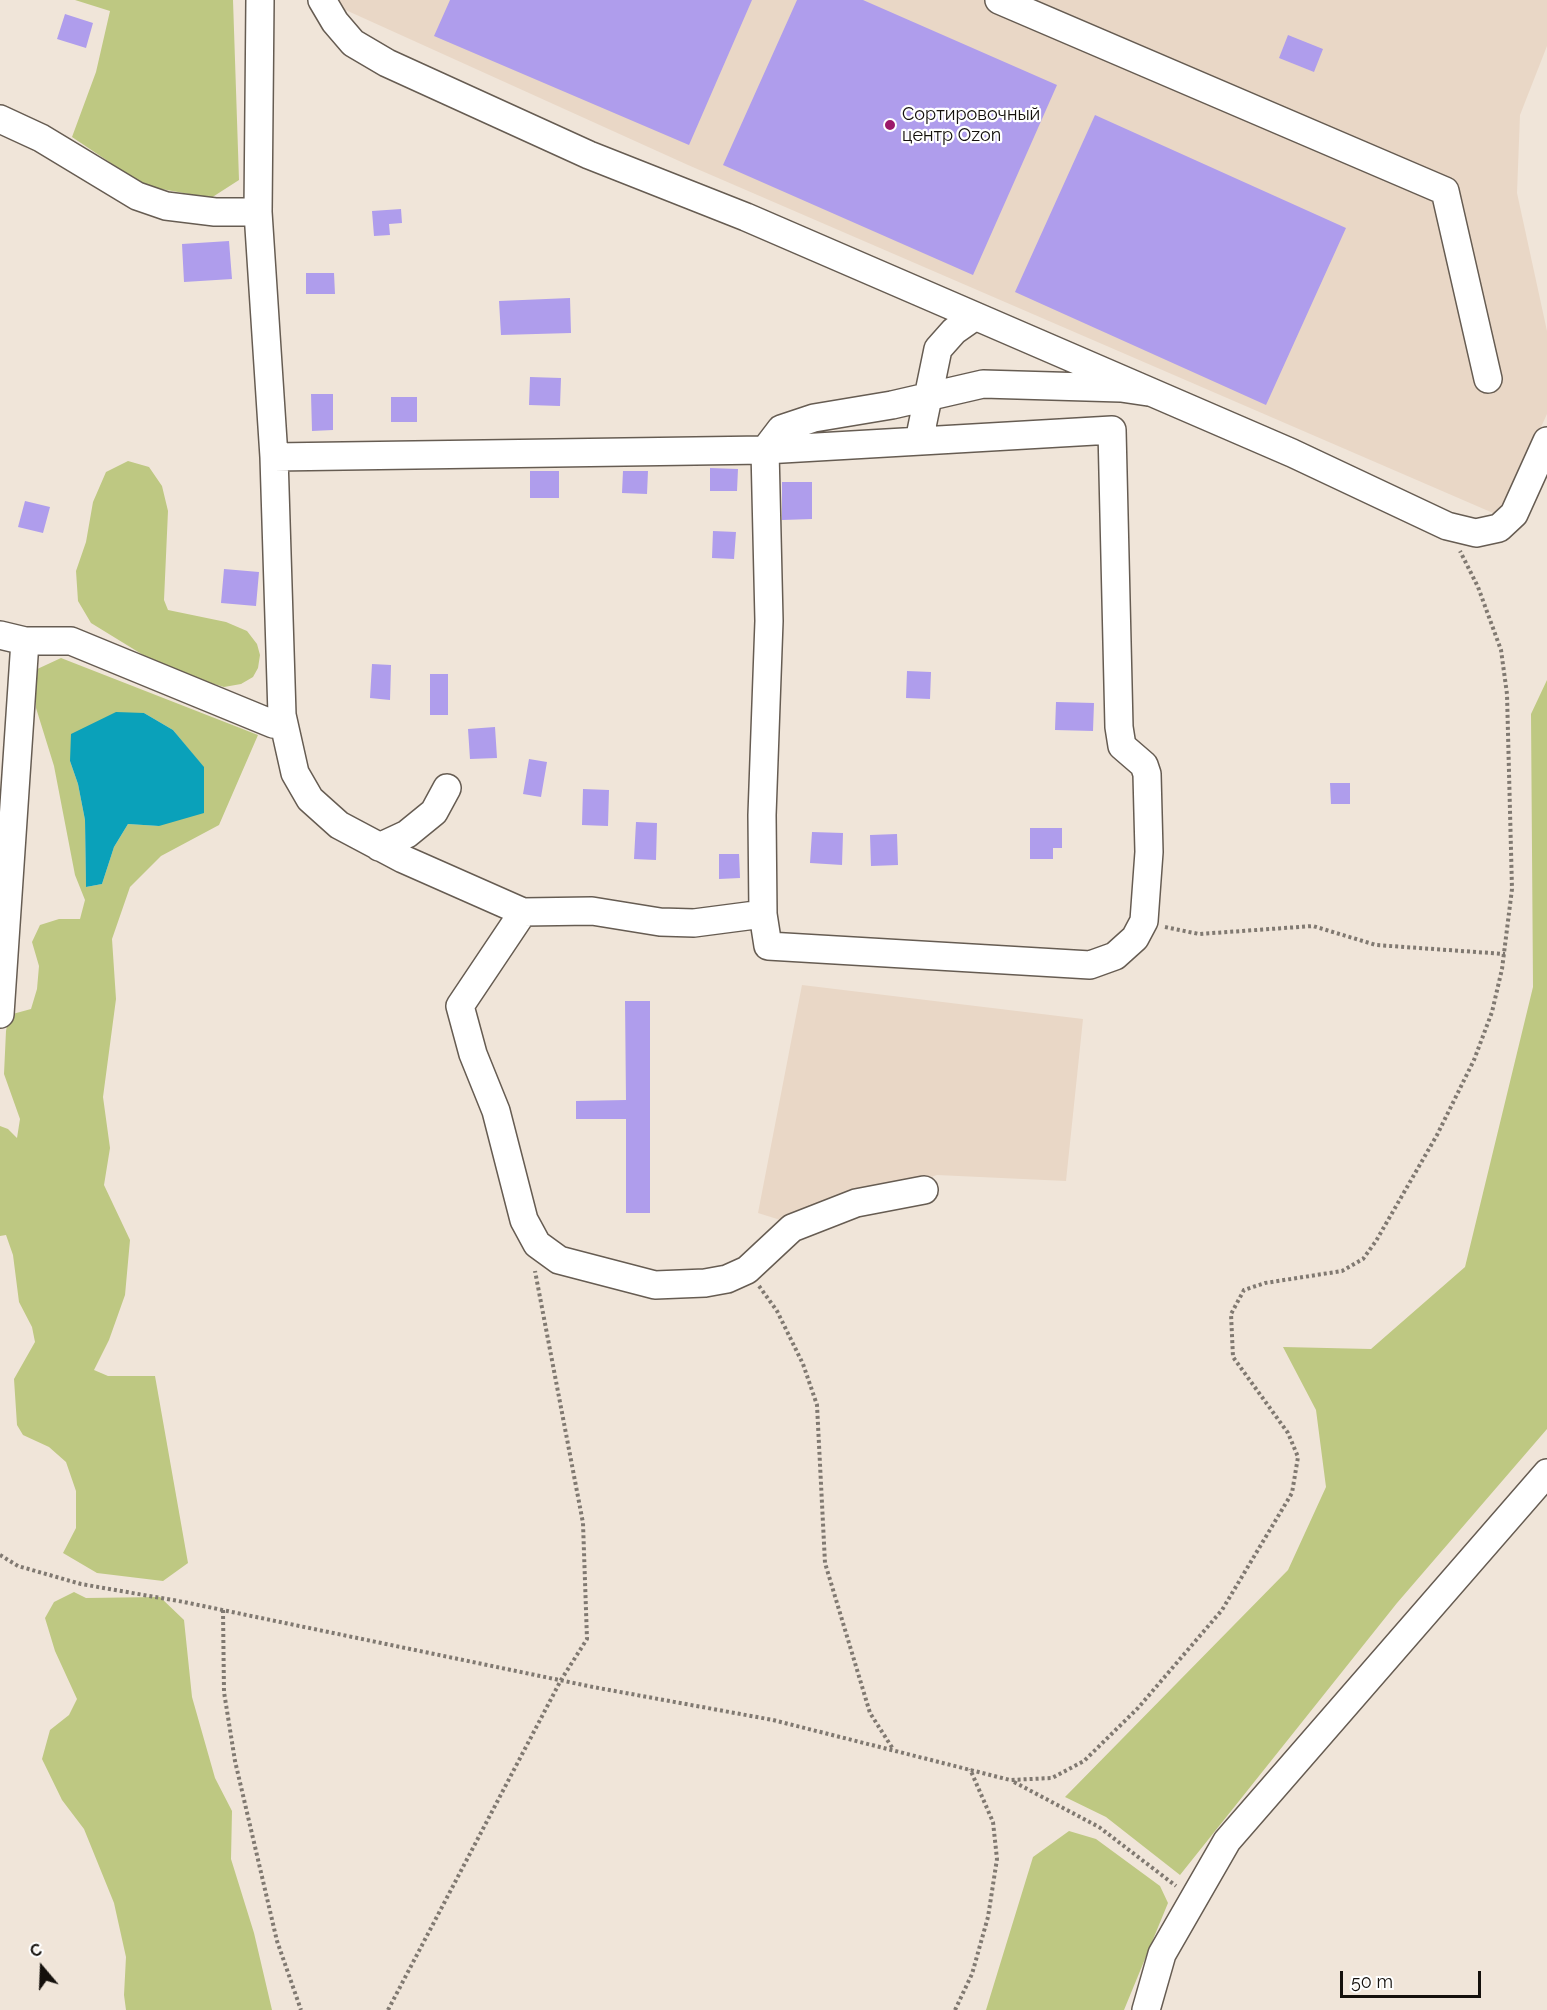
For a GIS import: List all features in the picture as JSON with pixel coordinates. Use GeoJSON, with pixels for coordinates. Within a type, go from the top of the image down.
{"type":"FeatureCollection","features":[{"type":"Feature","properties":{"kind":"street"},"geometry":{"type":"LineString","coordinates":[[260,0],[258,212],[274,457],[282,715],[295,773],[310,799],[339,825],[379,847],[524,912],[592,911],[660,922],[694,923],[763,914]]}},
{"type":"Feature","properties":{"kind":"street"},"geometry":{"type":"LineString","coordinates":[[322,0],[335,22],[353,43],[387,63],[589,155],[746,217],[1292,453],[1447,526],[1476,533],[1499,528],[1514,514],[1547,441]]}},
{"type":"Feature","properties":{"kind":"street"},"geometry":{"type":"LineString","coordinates":[[999,0],[1445,191],[1488,380]]}},
{"type":"Feature","properties":{"kind":"street"},"geometry":{"type":"LineString","coordinates":[[0,119],[41,138],[137,196],[166,206],[215,212],[258,212]]}},
{"type":"Feature","properties":{"kind":"street"},"geometry":{"type":"LineString","coordinates":[[919,441],[938,349],[954,331],[974,317]]}},
{"type":"Feature","properties":{"kind":"street"},"geometry":{"type":"LineString","coordinates":[[274,457],[765,450],[1112,430],[1119,727],[1122,746],[1144,765],[1147,774],[1149,852],[1144,921],[1136,938],[1114,956],[1090,965],[768,946],[763,914],[762,815],[769,621],[765,450],[781,429],[814,418],[983,384],[1121,388],[1148,392]]}},
{"type":"Feature","properties":{"kind":"street"},"geometry":{"type":"LineString","coordinates":[[0,1014],[12,638],[71,641],[273,724],[282,715]]}},
{"type":"Feature","properties":{"kind":"street"},"geometry":{"type":"LineString","coordinates":[[379,847],[407,834],[434,812],[447,788]]}},
{"type":"Feature","properties":{"kind":"street"},"geometry":{"type":"LineString","coordinates":[[524,912],[460,1006],[473,1054],[496,1111],[524,1220],[537,1244],[560,1260],[655,1285],[705,1283],[727,1279],[747,1270],[792,1228],[856,1203],[924,1190]]}},
{"type":"Feature","properties":{"kind":"street"},"geometry":{"type":"LineString","coordinates":[[1146,2010],[1162,1954],[1227,1841],[1527,1499],[1547,1473]]}},
{"type":"Feature","properties":{"kind":"path"},"geometry":{"type":"LineString","coordinates":[[1010,1780],[1052,1778],[1084,1761],[1138,1708],[1222,1610],[1292,1493],[1298,1457],[1288,1433],[1233,1356],[1231,1314],[1244,1290],[1265,1283],[1342,1271],[1363,1259],[1376,1241],[1437,1135],[1474,1060],[1492,1012],[1505,954],[1512,889],[1507,694],[1501,650],[1478,586],[1447,526]]}},
{"type":"Feature","properties":{"kind":"path"},"geometry":{"type":"LineString","coordinates":[[1144,921],[1199,934],[1313,926],[1376,945],[1505,954]]}},
{"type":"Feature","properties":{"kind":"path"},"geometry":{"type":"LineString","coordinates":[[388,2010],[561,1680],[587,1639],[583,1523],[533,1264]]}},
{"type":"Feature","properties":{"kind":"path"},"geometry":{"type":"LineString","coordinates":[[747,1270],[777,1311],[804,1364],[816,1405],[825,1563],[870,1713],[893,1749]]}},
{"type":"Feature","properties":{"kind":"path"},"geometry":{"type":"LineString","coordinates":[[0,1555],[18,1566],[81,1584],[223,1610],[561,1680],[773,1720],[970,1768],[1010,1780],[1099,1827],[1194,1899]]}},
{"type":"Feature","properties":{"kind":"path"},"geometry":{"type":"LineString","coordinates":[[223,1610],[224,1692],[235,1761],[277,1941],[301,2010]]}},
{"type":"Feature","properties":{"kind":"path"},"geometry":{"type":"LineString","coordinates":[[955,2010],[972,1974],[985,1928],[997,1859],[993,1822],[970,1768]]}},
{"type":"Feature","properties":{"kind":"shaded area"},"geometry":{"type":"Polygon","coordinates":[[[339,0],[1547,0],[1547,46],[1520,115],[1517,193],[1547,331],[1547,414],[1500,516],[688,165],[339,7],[339,0]]]}},
{"type":"Feature","properties":{"kind":"shaded area"},"geometry":{"type":"Polygon","coordinates":[[[802,985],[1083,1019],[1066,1181],[937,1175],[790,1223],[758,1213],[802,985]]]}},
{"type":"Feature","properties":{"kind":"green space"},"geometry":{"type":"Polygon","coordinates":[[[75,0],[233,0],[239,180],[211,198],[145,186],[72,137],[96,72],[110,11],[75,0]]]}},
{"type":"Feature","properties":{"kind":"green space"},"geometry":{"type":"Polygon","coordinates":[[[128,461],[149,467],[162,486],[168,511],[164,600],[168,610],[226,622],[247,631],[257,644],[260,655],[258,668],[253,677],[241,684],[224,687],[148,658],[91,623],[78,601],[76,571],[86,542],[93,502],[106,472],[128,461]]]}},
{"type":"Feature","properties":{"kind":"green space"},"geometry":{"type":"Polygon","coordinates":[[[61,658],[258,735],[219,825],[161,856],[130,887],[112,939],[116,999],[103,1097],[110,1148],[104,1185],[130,1240],[125,1295],[109,1340],[94,1370],[108,1376],[155,1376],[188,1563],[163,1581],[97,1573],[63,1553],[76,1528],[76,1491],[66,1462],[49,1447],[23,1435],[17,1425],[14,1379],[35,1342],[32,1327],[19,1302],[13,1255],[6,1235],[0,1236],[0,1126],[8,1129],[17,1138],[20,1119],[4,1074],[6,1031],[9,1015],[31,1009],[37,989],[39,966],[32,942],[40,925],[59,919],[80,919],[85,900],[75,875],[54,766],[36,708],[33,671],[61,658]],[[144,713],[70,761],[78,784],[85,820],[86,887],[102,884],[114,847],[128,824],[159,826],[204,768],[173,730],[144,713]]]}},
{"type":"Feature","properties":{"kind":"green space"},"geometry":{"type":"Polygon","coordinates":[[[1547,680],[1547,1429],[1397,1603],[1180,1875],[1106,1817],[1065,1797],[1288,1570],[1326,1487],[1316,1410],[1283,1347],[1371,1349],[1465,1267],[1533,987],[1531,714],[1547,680]]]}},
{"type":"Feature","properties":{"kind":"green space"},"geometry":{"type":"Polygon","coordinates":[[[74,1592],[86,1598],[160,1597],[184,1620],[192,1697],[215,1778],[232,1811],[231,1859],[254,1933],[272,2010],[126,2010],[124,1995],[126,1957],[114,1903],[84,1829],[62,1800],[42,1759],[50,1730],[69,1715],[77,1699],[55,1651],[45,1618],[54,1602],[74,1592]]]}},
{"type":"Feature","properties":{"kind":"green space"},"geometry":{"type":"Polygon","coordinates":[[[1069,1831],[1096,1839],[1160,1886],[1168,1903],[1124,2010],[986,2010],[1033,1857],[1069,1831]]]}},
{"type":"Feature","properties":{"kind":"water"},"geometry":{"type":"Polygon","coordinates":[[[116,712],[144,713],[173,730],[204,767],[204,813],[159,826],[128,824],[114,847],[102,884],[86,887],[85,820],[78,784],[70,761],[71,734],[116,712]]]}},
{"type":"Feature","properties":{"kind":"building"},"geometry":{"type":"Polygon","coordinates":[[[450,0],[752,0],[689,145],[434,36],[450,0]]]}},
{"type":"Feature","properties":{"kind":"building","name":"Сортировочный центр Ozon"},"geometry":{"type":"Polygon","coordinates":[[[797,0],[863,0],[1057,85],[973,275],[723,165],[797,0]]]}},
{"type":"Feature","properties":{"kind":"building"},"geometry":{"type":"Polygon","coordinates":[[[65,14],[93,23],[86,48],[57,39],[65,14]]]}},
{"type":"Feature","properties":{"kind":"building"},"geometry":{"type":"Polygon","coordinates":[[[1288,35],[1323,49],[1314,72],[1279,58],[1288,35]]]}},
{"type":"Feature","properties":{"kind":"building"},"geometry":{"type":"Polygon","coordinates":[[[1095,115],[1346,228],[1266,405],[1015,292],[1095,115]]]}},
{"type":"Feature","properties":{"kind":"building"},"geometry":{"type":"Polygon","coordinates":[[[401,209],[402,223],[389,224],[390,235],[374,236],[372,211],[401,209]]]}},
{"type":"Feature","properties":{"kind":"building"},"geometry":{"type":"Polygon","coordinates":[[[229,241],[232,279],[184,282],[182,244],[229,241]]]}},
{"type":"Feature","properties":{"kind":"building"},"geometry":{"type":"Polygon","coordinates":[[[306,273],[334,273],[335,294],[306,294],[306,273]]]}},
{"type":"Feature","properties":{"kind":"building"},"geometry":{"type":"Polygon","coordinates":[[[570,298],[571,333],[501,335],[499,301],[570,298]]]}},
{"type":"Feature","properties":{"kind":"building"},"geometry":{"type":"Polygon","coordinates":[[[530,377],[561,378],[560,406],[529,405],[530,377]]]}},
{"type":"Feature","properties":{"kind":"building"},"geometry":{"type":"Polygon","coordinates":[[[311,394],[333,394],[333,430],[312,431],[311,394]]]}},
{"type":"Feature","properties":{"kind":"building"},"geometry":{"type":"Polygon","coordinates":[[[391,397],[417,397],[417,422],[391,422],[391,397]]]}},
{"type":"Feature","properties":{"kind":"building"},"geometry":{"type":"Polygon","coordinates":[[[710,468],[738,469],[737,491],[710,491],[710,468]]]}},
{"type":"Feature","properties":{"kind":"building"},"geometry":{"type":"Polygon","coordinates":[[[530,471],[559,471],[559,498],[530,498],[530,471]]]}},
{"type":"Feature","properties":{"kind":"building"},"geometry":{"type":"Polygon","coordinates":[[[623,471],[648,471],[647,494],[622,493],[623,471]]]}},
{"type":"Feature","properties":{"kind":"building"},"geometry":{"type":"Polygon","coordinates":[[[782,482],[812,482],[812,519],[782,520],[782,482]]]}},
{"type":"Feature","properties":{"kind":"building"},"geometry":{"type":"Polygon","coordinates":[[[25,501],[50,507],[43,533],[18,527],[25,501]]]}},
{"type":"Feature","properties":{"kind":"building"},"geometry":{"type":"Polygon","coordinates":[[[713,531],[736,532],[734,559],[712,558],[713,531]]]}},
{"type":"Feature","properties":{"kind":"building"},"geometry":{"type":"Polygon","coordinates":[[[224,569],[259,572],[256,606],[221,603],[224,569]]]}},
{"type":"Feature","properties":{"kind":"building"},"geometry":{"type":"Polygon","coordinates":[[[372,664],[391,665],[390,700],[370,698],[372,664]]]}},
{"type":"Feature","properties":{"kind":"building"},"geometry":{"type":"Polygon","coordinates":[[[907,671],[931,672],[930,699],[906,698],[907,671]]]}},
{"type":"Feature","properties":{"kind":"building"},"geometry":{"type":"Polygon","coordinates":[[[430,674],[448,674],[448,715],[430,715],[430,674]]]}},
{"type":"Feature","properties":{"kind":"building"},"geometry":{"type":"Polygon","coordinates":[[[1056,702],[1094,703],[1093,731],[1055,730],[1056,702]]]}},
{"type":"Feature","properties":{"kind":"building"},"geometry":{"type":"Polygon","coordinates":[[[495,727],[497,758],[470,759],[468,729],[495,727]]]}},
{"type":"Feature","properties":{"kind":"building"},"geometry":{"type":"Polygon","coordinates":[[[529,759],[547,762],[541,797],[523,794],[529,759]]]}},
{"type":"Feature","properties":{"kind":"building"},"geometry":{"type":"Polygon","coordinates":[[[1330,783],[1350,783],[1350,804],[1331,804],[1330,783]]]}},
{"type":"Feature","properties":{"kind":"building"},"geometry":{"type":"Polygon","coordinates":[[[583,789],[609,790],[608,826],[582,825],[583,789]]]}},
{"type":"Feature","properties":{"kind":"building"},"geometry":{"type":"Polygon","coordinates":[[[636,822],[657,823],[656,860],[634,859],[636,822]]]}},
{"type":"Feature","properties":{"kind":"building"},"geometry":{"type":"Polygon","coordinates":[[[1030,828],[1062,828],[1062,848],[1053,848],[1053,859],[1030,859],[1030,828]]]}},
{"type":"Feature","properties":{"kind":"building"},"geometry":{"type":"Polygon","coordinates":[[[812,832],[843,833],[842,865],[810,863],[812,832]]]}},
{"type":"Feature","properties":{"kind":"building"},"geometry":{"type":"Polygon","coordinates":[[[897,834],[898,865],[871,866],[870,835],[897,834]]]}},
{"type":"Feature","properties":{"kind":"building"},"geometry":{"type":"Polygon","coordinates":[[[719,854],[739,854],[740,878],[719,879],[719,854]]]}},
{"type":"Feature","properties":{"kind":"building"},"geometry":{"type":"Polygon","coordinates":[[[625,1001],[650,1001],[650,1213],[626,1213],[626,1119],[576,1119],[576,1101],[626,1100],[625,1001]]]}},
{"type":"Feature","properties":{"kind":"place","name":"Сортировочный центр Ozon"},"geometry":{"type":"Point","coordinates":[890,125]}}]}
